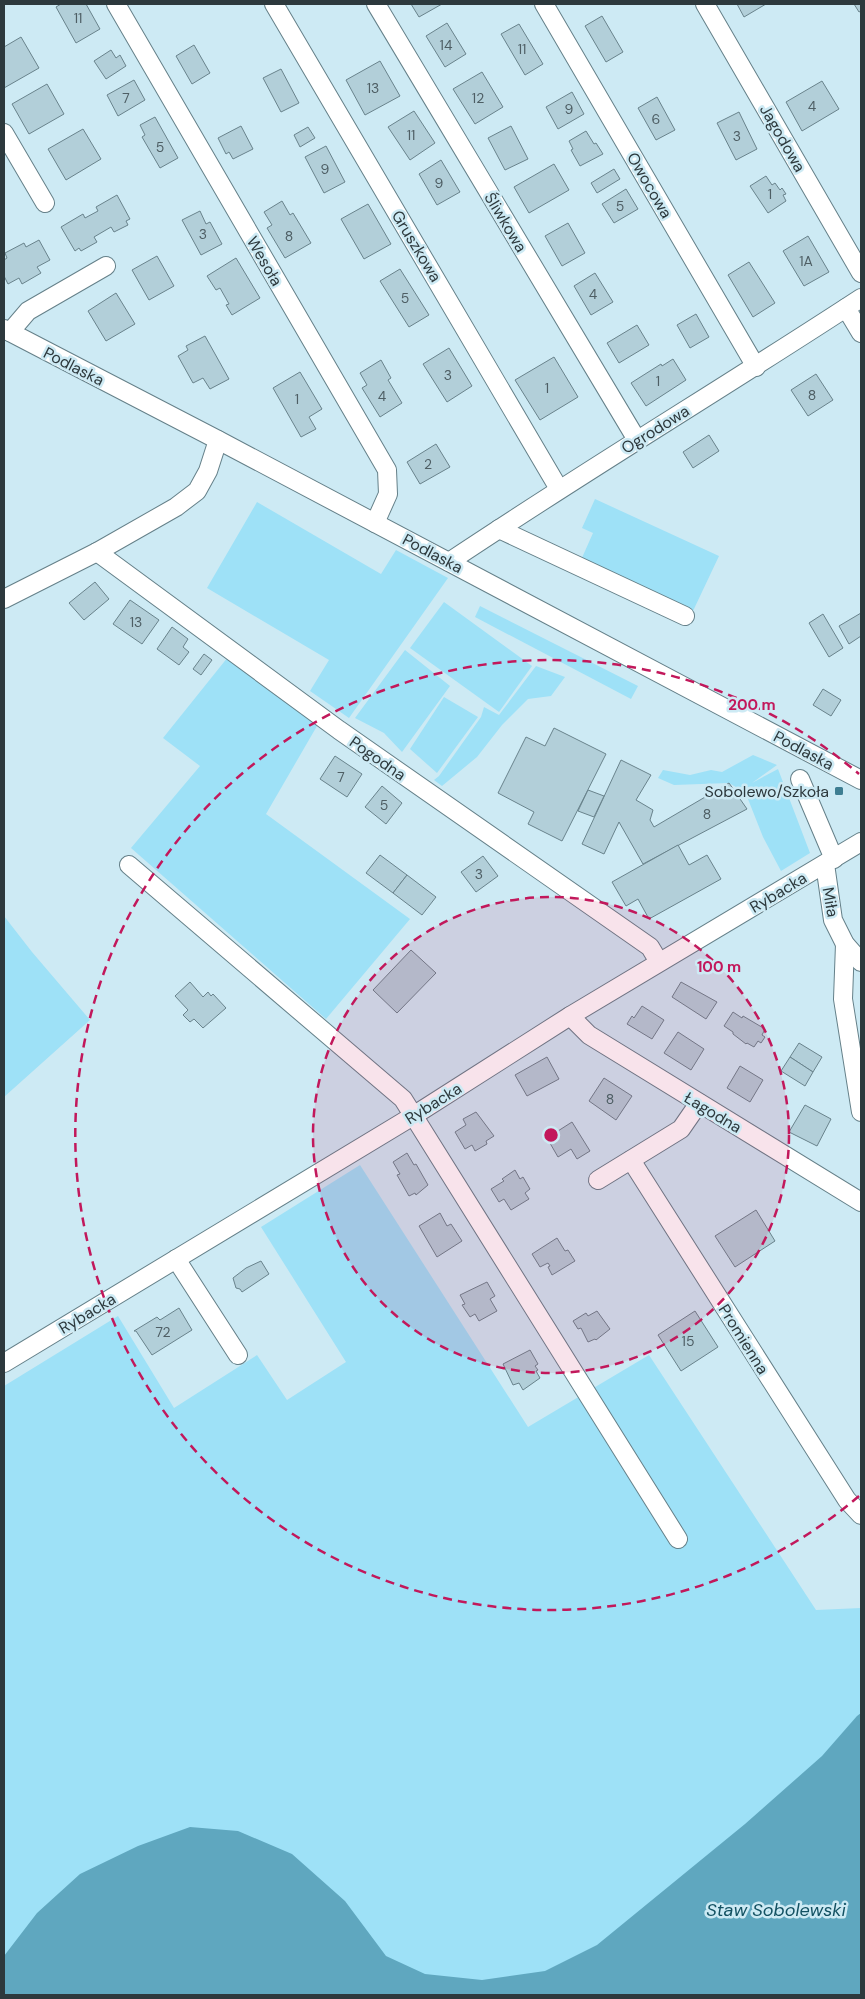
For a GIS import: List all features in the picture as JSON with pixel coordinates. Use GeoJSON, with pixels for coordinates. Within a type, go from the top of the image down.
{"type":"FeatureCollection","features":[{"type":"Feature","properties":{"kind":"street","name":"Wesoła"},"geometry":{"type":"LineString","coordinates":[[116,4],[387,470],[388,494],[375,523]]}},
{"type":"Feature","properties":{"kind":"street","name":"Gruszkowa"},"geometry":{"type":"LineString","coordinates":[[274,4],[560,489]]}},
{"type":"Feature","properties":{"kind":"street","name":"Śliwkowa"},"geometry":{"type":"LineString","coordinates":[[376,4],[637,440]]}},
{"type":"Feature","properties":{"kind":"street","name":"Owocowa"},"geometry":{"type":"LineString","coordinates":[[544,4],[756,367]]}},
{"type":"Feature","properties":{"kind":"street","name":"Jagodowa"},"geometry":{"type":"LineString","coordinates":[[705,4],[861,273]]}},
{"type":"Feature","properties":{"kind":"street"},"geometry":{"type":"LineString","coordinates":[[4,133],[45,203]]}},
{"type":"Feature","properties":{"kind":"street"},"geometry":{"type":"LineString","coordinates":[[7,330],[28,311],[106,266]]}},
{"type":"Feature","properties":{"kind":"street","name":"Ogrodowa"},"geometry":{"type":"LineString","coordinates":[[449,562],[560,489],[756,367],[861,298]]}},
{"type":"Feature","properties":{"kind":"street"},"geometry":{"type":"LineString","coordinates":[[846,308],[861,333]]}},
{"type":"Feature","properties":{"kind":"street","name":"Podlaska"},"geometry":{"type":"LineString","coordinates":[[7,330],[861,780]]}},
{"type":"Feature","properties":{"kind":"street"},"geometry":{"type":"LineString","coordinates":[[4,599],[97,552],[176,507],[197,492],[208,471],[218,440]]}},
{"type":"Feature","properties":{"kind":"street"},"geometry":{"type":"LineString","coordinates":[[499,529],[685,616]]}},
{"type":"Feature","properties":{"kind":"street","name":"Pogodna"},"geometry":{"type":"LineString","coordinates":[[97,552],[339,730],[650,947],[659,962]]}},
{"type":"Feature","properties":{"kind":"street","name":"Miła"},"geometry":{"type":"LineString","coordinates":[[800,779],[830,861],[833,920],[845,944],[861,962]]}},
{"type":"Feature","properties":{"kind":"street","name":"Rybacka"},"geometry":{"type":"LineString","coordinates":[[4,1363],[414,1116],[570,1016],[861,842]]}},
{"type":"Feature","properties":{"kind":"street"},"geometry":{"type":"LineString","coordinates":[[129,865],[403,1099],[678,1539]]}},
{"type":"Feature","properties":{"kind":"street"},"geometry":{"type":"LineString","coordinates":[[845,944],[843,999],[861,1112]]}},
{"type":"Feature","properties":{"kind":"street","name":"Łagodna"},"geometry":{"type":"LineString","coordinates":[[570,1016],[589,1035],[861,1202]]}},
{"type":"Feature","properties":{"kind":"street"},"geometry":{"type":"LineString","coordinates":[[598,1180],[681,1129],[699,1103]]}},
{"type":"Feature","properties":{"kind":"street","name":"Promienna"},"geometry":{"type":"LineString","coordinates":[[630,1160],[842,1492],[861,1515]]}},
{"type":"Feature","properties":{"kind":"street"},"geometry":{"type":"LineString","coordinates":[[176,1259],[238,1355]]}},
{"type":"Feature","properties":{"kind":"shaded area"},"geometry":{"type":"Polygon","coordinates":[[[595,499],[719,556],[693,611],[581,560],[593,533],[582,528],[595,499]]]}},
{"type":"Feature","properties":{"kind":"shaded area"},"geometry":{"type":"Polygon","coordinates":[[[257,502],[381,574],[396,550],[448,578],[349,718],[310,691],[329,660],[207,588],[257,502]]]}},
{"type":"Feature","properties":{"kind":"shaded area"},"geometry":{"type":"Polygon","coordinates":[[[444,602],[532,666],[499,712],[410,648],[444,602]]]}},
{"type":"Feature","properties":{"kind":"shaded area"},"geometry":{"type":"Polygon","coordinates":[[[480,606],[638,686],[631,699],[475,617],[480,606]]]}},
{"type":"Feature","properties":{"kind":"shaded area"},"geometry":{"type":"Polygon","coordinates":[[[405,650],[450,686],[402,752],[384,733],[355,718],[405,650]]]}},
{"type":"Feature","properties":{"kind":"shaded area"},"geometry":{"type":"Polygon","coordinates":[[[228,657],[317,726],[266,814],[410,919],[326,1019],[131,848],[200,766],[163,738],[228,657]]]}},
{"type":"Feature","properties":{"kind":"shaded area"},"geometry":{"type":"Polygon","coordinates":[[[536,666],[565,677],[551,696],[528,699],[502,725],[477,757],[442,786],[434,780],[439,776],[481,717],[484,707],[499,715],[536,666]]]}},
{"type":"Feature","properties":{"kind":"shaded area"},"geometry":{"type":"Polygon","coordinates":[[[444,697],[478,717],[437,773],[410,749],[444,697]]]}},
{"type":"Feature","properties":{"kind":"shaded area"},"geometry":{"type":"Polygon","coordinates":[[[753,755],[777,765],[752,783],[778,769],[810,853],[781,871],[763,837],[744,789],[741,790],[729,783],[674,785],[658,778],[663,770],[690,775],[711,770],[722,772],[753,755]]]}},
{"type":"Feature","properties":{"kind":"shaded area"},"geometry":{"type":"Polygon","coordinates":[[[4,916],[90,1020],[4,1097],[4,916]]]}},
{"type":"Feature","properties":{"kind":"shaded area"},"geometry":{"type":"Polygon","coordinates":[[[360,1165],[528,1427],[649,1355],[816,1610],[861,1608],[861,1995],[778,1995],[726,1974],[178,1995],[4,1995],[4,1386],[118,1316],[174,1408],[257,1355],[287,1400],[346,1362],[261,1227],[360,1165]]]}},
{"type":"Feature","properties":{"kind":"water","name":"Staw Sobolewski"},"geometry":{"type":"Polygon","coordinates":[[[861,1713],[861,1994],[4,1995],[4,1956],[37,1913],[80,1874],[138,1846],[190,1827],[238,1831],[292,1854],[345,1901],[386,1956],[425,1974],[482,1980],[545,1971],[597,1945],[745,1824],[822,1756],[861,1713]]]}},
{"type":"Feature","properties":{"kind":"building"},"geometry":{"type":"Polygon","coordinates":[[[61,4],[86,4],[100,29],[76,43],[56,7],[61,4]]]}},
{"type":"Feature","properties":{"kind":"building"},"geometry":{"type":"Polygon","coordinates":[[[411,4],[442,4],[419,17],[411,4]]]}},
{"type":"Feature","properties":{"kind":"building"},"geometry":{"type":"Polygon","coordinates":[[[737,4],[766,4],[744,17],[737,4]]]}},
{"type":"Feature","properties":{"kind":"building"},"geometry":{"type":"Polygon","coordinates":[[[854,4],[861,4],[861,11],[859,12],[854,4]]]}},
{"type":"Feature","properties":{"kind":"building"},"geometry":{"type":"Polygon","coordinates":[[[602,16],[623,52],[606,62],[585,26],[602,16]]]}},
{"type":"Feature","properties":{"kind":"building"},"geometry":{"type":"Polygon","coordinates":[[[447,23],[466,54],[445,67],[426,36],[447,23]]]}},
{"type":"Feature","properties":{"kind":"building"},"geometry":{"type":"Polygon","coordinates":[[[519,24],[543,64],[525,75],[501,34],[519,24]]]}},
{"type":"Feature","properties":{"kind":"building"},"geometry":{"type":"Polygon","coordinates":[[[21,37],[39,68],[4,88],[4,47],[21,37]]]}},
{"type":"Feature","properties":{"kind":"building"},"geometry":{"type":"Polygon","coordinates":[[[194,45],[210,73],[192,84],[176,56],[194,45]]]}},
{"type":"Feature","properties":{"kind":"building"},"geometry":{"type":"Polygon","coordinates":[[[111,50],[116,58],[120,55],[126,66],[106,79],[94,61],[111,50]]]}},
{"type":"Feature","properties":{"kind":"building"},"geometry":{"type":"Polygon","coordinates":[[[380,61],[400,96],[365,115],[346,80],[380,61]]]}},
{"type":"Feature","properties":{"kind":"building"},"geometry":{"type":"Polygon","coordinates":[[[281,69],[299,103],[281,112],[263,78],[281,69]]]}},
{"type":"Feature","properties":{"kind":"building"},"geometry":{"type":"Polygon","coordinates":[[[482,72],[503,107],[475,124],[453,89],[482,72]]]}},
{"type":"Feature","properties":{"kind":"building"},"geometry":{"type":"Polygon","coordinates":[[[134,80],[145,100],[118,116],[107,95],[134,80]]]}},
{"type":"Feature","properties":{"kind":"building"},"geometry":{"type":"Polygon","coordinates":[[[822,81],[839,109],[802,131],[786,102],[822,81]]]}},
{"type":"Feature","properties":{"kind":"building"},"geometry":{"type":"Polygon","coordinates":[[[47,84],[64,114],[29,134],[12,104],[47,84]]]}},
{"type":"Feature","properties":{"kind":"building"},"geometry":{"type":"Polygon","coordinates":[[[572,92],[584,114],[558,129],[546,107],[572,92]]]}},
{"type":"Feature","properties":{"kind":"building"},"geometry":{"type":"Polygon","coordinates":[[[657,97],[675,130],[656,140],[638,108],[657,97]]]}},
{"type":"Feature","properties":{"kind":"building"},"geometry":{"type":"Polygon","coordinates":[[[414,111],[435,143],[410,160],[388,127],[414,111]]]}},
{"type":"Feature","properties":{"kind":"building"},"geometry":{"type":"Polygon","coordinates":[[[739,112],[757,149],[736,160],[717,123],[739,112]]]}},
{"type":"Feature","properties":{"kind":"building"},"geometry":{"type":"Polygon","coordinates":[[[155,117],[178,158],[160,168],[142,137],[145,135],[140,125],[155,117]]]}},
{"type":"Feature","properties":{"kind":"building"},"geometry":{"type":"Polygon","coordinates":[[[241,126],[253,149],[233,159],[229,152],[226,154],[218,138],[241,126]]]}},
{"type":"Feature","properties":{"kind":"building"},"geometry":{"type":"Polygon","coordinates":[[[511,126],[528,159],[505,170],[488,138],[511,126]]]}},
{"type":"Feature","properties":{"kind":"building"},"geometry":{"type":"Polygon","coordinates":[[[308,127],[315,138],[300,147],[294,135],[308,127]]]}},
{"type":"Feature","properties":{"kind":"building"},"geometry":{"type":"Polygon","coordinates":[[[83,129],[101,159],[66,180],[48,149],[83,129]]]}},
{"type":"Feature","properties":{"kind":"building"},"geometry":{"type":"Polygon","coordinates":[[[586,131],[603,154],[580,166],[571,150],[573,149],[569,141],[586,131]]]}},
{"type":"Feature","properties":{"kind":"building"},"geometry":{"type":"Polygon","coordinates":[[[326,146],[345,182],[324,193],[305,157],[326,146]]]}},
{"type":"Feature","properties":{"kind":"building"},"geometry":{"type":"Polygon","coordinates":[[[441,160],[460,192],[437,205],[419,174],[441,160]]]}},
{"type":"Feature","properties":{"kind":"building"},"geometry":{"type":"Polygon","coordinates":[[[554,164],[569,190],[529,213],[514,187],[554,164]]]}},
{"type":"Feature","properties":{"kind":"building"},"geometry":{"type":"Polygon","coordinates":[[[614,169],[620,179],[597,193],[591,183],[614,169]]]}},
{"type":"Feature","properties":{"kind":"building"},"geometry":{"type":"Polygon","coordinates":[[[766,176],[772,185],[775,183],[786,194],[783,195],[786,201],[768,213],[750,186],[766,176]]]}},
{"type":"Feature","properties":{"kind":"building"},"geometry":{"type":"Polygon","coordinates":[[[626,189],[638,209],[614,223],[602,204],[626,189]]]}},
{"type":"Feature","properties":{"kind":"building"},"geometry":{"type":"Polygon","coordinates":[[[117,195],[130,219],[126,221],[128,225],[114,232],[111,227],[94,237],[97,242],[81,251],[79,248],[75,251],[61,227],[83,214],[85,218],[98,211],[96,207],[117,195]]]}},
{"type":"Feature","properties":{"kind":"building"},"geometry":{"type":"Polygon","coordinates":[[[282,201],[290,215],[293,213],[311,243],[285,258],[267,228],[272,225],[264,212],[282,201]]]}},
{"type":"Feature","properties":{"kind":"building"},"geometry":{"type":"Polygon","coordinates":[[[368,204],[391,244],[364,259],[341,219],[368,204]]]}},
{"type":"Feature","properties":{"kind":"building"},"geometry":{"type":"Polygon","coordinates":[[[200,211],[206,224],[210,222],[222,244],[201,255],[182,220],[200,211]]]}},
{"type":"Feature","properties":{"kind":"building"},"geometry":{"type":"Polygon","coordinates":[[[568,223],[585,253],[562,266],[545,236],[568,223]]]}},
{"type":"Feature","properties":{"kind":"building"},"geometry":{"type":"Polygon","coordinates":[[[808,236],[829,272],[804,286],[783,251],[808,236]]]}},
{"type":"Feature","properties":{"kind":"building"},"geometry":{"type":"Polygon","coordinates":[[[39,240],[50,260],[37,267],[41,273],[22,284],[19,278],[8,284],[4,276],[4,260],[7,258],[5,253],[24,243],[26,247],[39,240]]]}},
{"type":"Feature","properties":{"kind":"building"},"geometry":{"type":"Polygon","coordinates":[[[157,256],[174,286],[149,300],[132,270],[157,256]]]}},
{"type":"Feature","properties":{"kind":"building"},"geometry":{"type":"Polygon","coordinates":[[[236,258],[260,298],[232,315],[226,305],[229,304],[220,288],[216,290],[207,276],[236,258]]]}},
{"type":"Feature","properties":{"kind":"building"},"geometry":{"type":"Polygon","coordinates":[[[749,262],[775,303],[753,317],[728,275],[749,262]]]}},
{"type":"Feature","properties":{"kind":"building"},"geometry":{"type":"Polygon","coordinates":[[[400,269],[429,315],[409,327],[380,281],[400,269]]]}},
{"type":"Feature","properties":{"kind":"building"},"geometry":{"type":"Polygon","coordinates":[[[595,273],[613,302],[591,315],[574,286],[595,273]]]}},
{"type":"Feature","properties":{"kind":"building"},"geometry":{"type":"Polygon","coordinates":[[[116,293],[135,324],[106,341],[88,311],[116,293]]]}},
{"type":"Feature","properties":{"kind":"building"},"geometry":{"type":"Polygon","coordinates":[[[696,314],[709,337],[690,348],[677,325],[696,314]]]}},
{"type":"Feature","properties":{"kind":"building"},"geometry":{"type":"Polygon","coordinates":[[[637,325],[649,345],[619,363],[607,343],[637,325]]]}},
{"type":"Feature","properties":{"kind":"building"},"geometry":{"type":"Polygon","coordinates":[[[205,336],[229,379],[210,389],[203,378],[193,383],[178,356],[188,350],[186,346],[205,336]]]}},
{"type":"Feature","properties":{"kind":"building"},"geometry":{"type":"Polygon","coordinates":[[[449,348],[472,386],[447,402],[423,364],[449,348]]]}},
{"type":"Feature","properties":{"kind":"building"},"geometry":{"type":"Polygon","coordinates":[[[554,357],[578,397],[540,420],[515,380],[554,357]]]}},
{"type":"Feature","properties":{"kind":"building"},"geometry":{"type":"Polygon","coordinates":[[[673,359],[686,380],[646,406],[631,383],[661,364],[662,366],[673,359]]]}},
{"type":"Feature","properties":{"kind":"building"},"geometry":{"type":"Polygon","coordinates":[[[381,360],[391,378],[388,380],[402,403],[380,417],[362,388],[367,385],[360,373],[381,360]]]}},
{"type":"Feature","properties":{"kind":"building"},"geometry":{"type":"Polygon","coordinates":[[[300,372],[322,409],[309,417],[316,429],[301,437],[273,388],[300,372]]]}},
{"type":"Feature","properties":{"kind":"building"},"geometry":{"type":"Polygon","coordinates":[[[816,374],[833,400],[808,416],[791,390],[816,374]]]}},
{"type":"Feature","properties":{"kind":"building"},"geometry":{"type":"Polygon","coordinates":[[[709,435],[719,451],[693,468],[683,452],[709,435]]]}},
{"type":"Feature","properties":{"kind":"building"},"geometry":{"type":"Polygon","coordinates":[[[436,444],[450,467],[420,484],[407,462],[436,444]]]}},
{"type":"Feature","properties":{"kind":"building"},"geometry":{"type":"Polygon","coordinates":[[[95,582],[109,599],[84,620],[69,603],[95,582]]]}},
{"type":"Feature","properties":{"kind":"building"},"geometry":{"type":"Polygon","coordinates":[[[130,600],[159,620],[142,644],[113,624],[130,600]]]}},
{"type":"Feature","properties":{"kind":"building"},"geometry":{"type":"Polygon","coordinates":[[[861,613],[861,636],[849,644],[839,626],[861,613]]]}},
{"type":"Feature","properties":{"kind":"building"},"geometry":{"type":"Polygon","coordinates":[[[823,614],[843,648],[829,657],[809,623],[823,614]]]}},
{"type":"Feature","properties":{"kind":"building"},"geometry":{"type":"Polygon","coordinates":[[[172,627],[188,639],[183,647],[189,652],[179,665],[157,649],[172,627]]]}},
{"type":"Feature","properties":{"kind":"building"},"geometry":{"type":"Polygon","coordinates":[[[204,654],[212,660],[201,675],[193,669],[204,654]]]}},
{"type":"Feature","properties":{"kind":"building"},"geometry":{"type":"Polygon","coordinates":[[[823,689],[841,700],[831,716],[813,705],[823,689]]]}},
{"type":"Feature","properties":{"kind":"building"},"geometry":{"type":"Polygon","coordinates":[[[554,728],[606,754],[562,841],[528,824],[534,812],[498,793],[526,737],[545,746],[554,728]]]}},
{"type":"Feature","properties":{"kind":"building"},"geometry":{"type":"Polygon","coordinates":[[[335,756],[362,774],[347,797],[320,779],[335,756]]]}},
{"type":"Feature","properties":{"kind":"building"},"geometry":{"type":"Polygon","coordinates":[[[621,760],[651,775],[636,800],[653,810],[650,820],[654,827],[729,783],[747,809],[643,864],[619,822],[604,854],[582,844],[621,760]]]}},
{"type":"Feature","properties":{"kind":"building"},"geometry":{"type":"Polygon","coordinates":[[[382,786],[402,803],[386,824],[365,807],[382,786]]]}},
{"type":"Feature","properties":{"kind":"building"},"geometry":{"type":"Polygon","coordinates":[[[588,790],[604,796],[594,817],[578,811],[588,790]]]}},
{"type":"Feature","properties":{"kind":"building"},"geometry":{"type":"Polygon","coordinates":[[[678,845],[689,865],[707,855],[721,879],[649,919],[638,899],[626,906],[612,882],[678,845]]]}},
{"type":"Feature","properties":{"kind":"building"},"geometry":{"type":"Polygon","coordinates":[[[380,855],[407,875],[393,893],[366,873],[380,855]]]}},
{"type":"Feature","properties":{"kind":"building"},"geometry":{"type":"Polygon","coordinates":[[[483,856],[498,876],[476,892],[461,872],[483,856]]]}},
{"type":"Feature","properties":{"kind":"building"},"geometry":{"type":"Polygon","coordinates":[[[407,875],[436,897],[422,915],[393,893],[407,875]]]}},
{"type":"Feature","properties":{"kind":"building"},"geometry":{"type":"Polygon","coordinates":[[[411,950],[436,973],[397,1013],[373,990],[411,950]]]}},
{"type":"Feature","properties":{"kind":"building"},"geometry":{"type":"Polygon","coordinates":[[[190,982],[203,997],[208,992],[211,996],[213,994],[226,1008],[203,1028],[194,1019],[190,1022],[183,1015],[188,1010],[175,996],[190,982]]]}},
{"type":"Feature","properties":{"kind":"building"},"geometry":{"type":"Polygon","coordinates":[[[681,982],[717,1002],[706,1019],[672,997],[681,982]]]}},
{"type":"Feature","properties":{"kind":"building"},"geometry":{"type":"Polygon","coordinates":[[[642,1006],[664,1020],[652,1039],[627,1024],[632,1016],[634,1018],[642,1006]]]}},
{"type":"Feature","properties":{"kind":"building"},"geometry":{"type":"Polygon","coordinates":[[[733,1012],[765,1029],[762,1035],[765,1037],[761,1043],[758,1041],[754,1047],[746,1044],[724,1026],[733,1012]]]}},
{"type":"Feature","properties":{"kind":"building"},"geometry":{"type":"Polygon","coordinates":[[[678,1032],[704,1049],[691,1070],[664,1053],[678,1032]]]}},
{"type":"Feature","properties":{"kind":"building"},"geometry":{"type":"Polygon","coordinates":[[[799,1043],[822,1057],[813,1072],[790,1057],[799,1043]]]}},
{"type":"Feature","properties":{"kind":"building"},"geometry":{"type":"Polygon","coordinates":[[[547,1057],[559,1079],[527,1096],[515,1075],[547,1057]]]}},
{"type":"Feature","properties":{"kind":"building"},"geometry":{"type":"Polygon","coordinates":[[[790,1057],[813,1072],[805,1086],[781,1071],[790,1057]]]}},
{"type":"Feature","properties":{"kind":"building"},"geometry":{"type":"Polygon","coordinates":[[[740,1066],[763,1080],[750,1102],[727,1088],[740,1066]]]}},
{"type":"Feature","properties":{"kind":"building"},"geometry":{"type":"Polygon","coordinates":[[[604,1078],[632,1096],[616,1120],[589,1101],[604,1078]]]}},
{"type":"Feature","properties":{"kind":"building"},"geometry":{"type":"Polygon","coordinates":[[[805,1105],[831,1119],[817,1146],[789,1132],[805,1105]]]}},
{"type":"Feature","properties":{"kind":"building"},"geometry":{"type":"Polygon","coordinates":[[[476,1112],[494,1136],[486,1141],[487,1144],[475,1151],[472,1145],[465,1149],[455,1132],[466,1125],[463,1119],[476,1112]]]}},
{"type":"Feature","properties":{"kind":"building"},"geometry":{"type":"Polygon","coordinates":[[[572,1122],[590,1151],[577,1159],[571,1149],[558,1157],[547,1138],[572,1122]]]}},
{"type":"Feature","properties":{"kind":"building"},"geometry":{"type":"Polygon","coordinates":[[[407,1153],[428,1185],[416,1195],[415,1193],[409,1196],[397,1175],[400,1174],[393,1162],[407,1153]]]}},
{"type":"Feature","properties":{"kind":"building"},"geometry":{"type":"Polygon","coordinates":[[[515,1170],[520,1179],[523,1177],[530,1189],[525,1193],[529,1199],[511,1210],[504,1199],[499,1202],[491,1189],[504,1181],[502,1179],[515,1170]]]}},
{"type":"Feature","properties":{"kind":"building"},"geometry":{"type":"Polygon","coordinates":[[[756,1210],[775,1241],[735,1267],[715,1236],[756,1210]]]}},
{"type":"Feature","properties":{"kind":"building"},"geometry":{"type":"Polygon","coordinates":[[[440,1213],[447,1226],[451,1224],[462,1241],[437,1257],[419,1226],[440,1213]]]}},
{"type":"Feature","properties":{"kind":"building"},"geometry":{"type":"Polygon","coordinates":[[[557,1238],[565,1251],[568,1250],[575,1261],[552,1275],[548,1263],[540,1267],[532,1254],[557,1238]]]}},
{"type":"Feature","properties":{"kind":"building"},"geometry":{"type":"Polygon","coordinates":[[[261,1261],[269,1274],[242,1292],[236,1288],[233,1278],[246,1268],[261,1261]]]}},
{"type":"Feature","properties":{"kind":"building"},"geometry":{"type":"Polygon","coordinates":[[[487,1282],[495,1296],[490,1299],[497,1311],[479,1321],[475,1314],[470,1317],[462,1305],[465,1304],[460,1295],[487,1282]]]}},
{"type":"Feature","properties":{"kind":"building"},"geometry":{"type":"Polygon","coordinates":[[[179,1308],[192,1330],[152,1355],[136,1331],[134,1331],[157,1317],[160,1320],[179,1308]]]}},
{"type":"Feature","properties":{"kind":"building"},"geometry":{"type":"Polygon","coordinates":[[[597,1311],[610,1329],[596,1340],[588,1342],[581,1328],[578,1329],[573,1321],[586,1313],[588,1316],[597,1311]]]}},
{"type":"Feature","properties":{"kind":"building"},"geometry":{"type":"Polygon","coordinates":[[[695,1311],[718,1347],[681,1371],[658,1335],[695,1311]]]}},
{"type":"Feature","properties":{"kind":"building"},"geometry":{"type":"Polygon","coordinates":[[[530,1350],[538,1364],[535,1366],[540,1378],[523,1390],[519,1383],[513,1385],[503,1364],[530,1350]]]}},
{"type":"Feature","properties":{"kind":"place","name":"Sobolewo/Szkoła"},"geometry":{"type":"Point","coordinates":[839,791]}}]}
